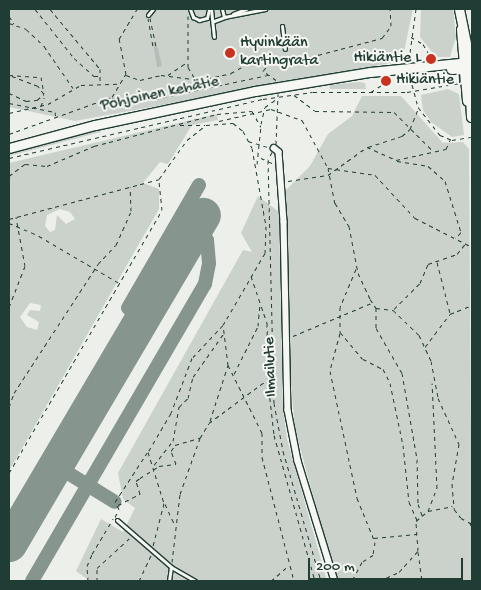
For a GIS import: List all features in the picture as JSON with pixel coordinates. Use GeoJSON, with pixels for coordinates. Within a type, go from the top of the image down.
{"type":"FeatureCollection","features":[{"type":"Feature","properties":{"kind":"main road"},"geometry":{"type":"LineString","coordinates":[[459,9],[472,121]]}},
{"type":"Feature","properties":{"kind":"main road"},"geometry":{"type":"LineString","coordinates":[[465,65],[463,82],[472,121]]}},
{"type":"Feature","properties":{"kind":"main road","name":"Pohjoinen kehätie"},"geometry":{"type":"LineString","coordinates":[[9,148],[150,112],[278,87],[349,77],[465,65]]}},
{"type":"Feature","properties":{"kind":"street","name":"Ilmailutie"},"geometry":{"type":"LineString","coordinates":[[273,150],[279,152],[280,166],[286,396],[293,442],[335,581]]}},
{"type":"Feature","properties":{"kind":"lane"},"geometry":{"type":"LineString","coordinates":[[148,15],[153,9]]}},
{"type":"Feature","properties":{"kind":"lane"},"geometry":{"type":"LineString","coordinates":[[191,10],[199,20],[207,18],[210,9]]}},
{"type":"Feature","properties":{"kind":"lane"},"geometry":{"type":"LineString","coordinates":[[210,9],[214,21],[214,37]]}},
{"type":"Feature","properties":{"kind":"lane"},"geometry":{"type":"LineString","coordinates":[[222,9],[224,17]]}},
{"type":"Feature","properties":{"kind":"lane"},"geometry":{"type":"LineString","coordinates":[[214,21],[236,10],[246,9]]}},
{"type":"Feature","properties":{"kind":"lane"},"geometry":{"type":"LineString","coordinates":[[224,17],[265,9]]}},
{"type":"Feature","properties":{"kind":"lane"},"geometry":{"type":"LineString","coordinates":[[282,26],[285,49]]}},
{"type":"Feature","properties":{"kind":"lane"},"geometry":{"type":"LineString","coordinates":[[116,518],[132,536],[171,567],[195,581]]}},
{"type":"Feature","properties":{"kind":"lane"},"geometry":{"type":"LineString","coordinates":[[169,581],[171,567]]}},
{"type":"Feature","properties":{"kind":"path"},"geometry":{"type":"LineString","coordinates":[[35,9],[74,58],[94,76],[100,76]]}},
{"type":"Feature","properties":{"kind":"path"},"geometry":{"type":"LineString","coordinates":[[50,9],[100,69],[100,82]]}},
{"type":"Feature","properties":{"kind":"path"},"geometry":{"type":"LineString","coordinates":[[110,98],[126,74],[119,39],[137,9]]}},
{"type":"Feature","properties":{"kind":"path"},"geometry":{"type":"LineString","coordinates":[[126,74],[140,80],[166,76],[196,80],[231,73],[253,61],[295,61],[382,38],[391,26],[390,9]]}},
{"type":"Feature","properties":{"kind":"path"},"geometry":{"type":"LineString","coordinates":[[409,64],[416,9]]}},
{"type":"Feature","properties":{"kind":"path"},"geometry":{"type":"LineString","coordinates":[[191,10],[187,18],[188,62],[196,80]]}},
{"type":"Feature","properties":{"kind":"path"},"geometry":{"type":"LineString","coordinates":[[148,15],[153,23],[156,46]]}},
{"type":"Feature","properties":{"kind":"path"},"geometry":{"type":"LineString","coordinates":[[9,16],[14,24]]}},
{"type":"Feature","properties":{"kind":"path"},"geometry":{"type":"LineString","coordinates":[[9,23],[26,29],[44,46],[73,89]]}},
{"type":"Feature","properties":{"kind":"path"},"geometry":{"type":"LineString","coordinates":[[153,23],[149,24],[153,47]]}},
{"type":"Feature","properties":{"kind":"path"},"geometry":{"type":"LineString","coordinates":[[150,32],[154,31]]}},
{"type":"Feature","properties":{"kind":"path"},"geometry":{"type":"LineString","coordinates":[[411,37],[423,44],[431,59]]}},
{"type":"Feature","properties":{"kind":"path"},"geometry":{"type":"LineString","coordinates":[[271,61],[263,71],[276,79],[278,87],[279,137]]}},
{"type":"Feature","properties":{"kind":"path"},"geometry":{"type":"LineString","coordinates":[[166,76],[188,62]]}},
{"type":"Feature","properties":{"kind":"path"},"geometry":{"type":"LineString","coordinates":[[9,134],[56,119],[110,98],[155,99],[268,74]]}},
{"type":"Feature","properties":{"kind":"path"},"geometry":{"type":"LineString","coordinates":[[10,75],[41,77],[44,94],[41,106]]}},
{"type":"Feature","properties":{"kind":"path"},"geometry":{"type":"LineString","coordinates":[[10,75],[38,86],[44,94]]}},
{"type":"Feature","properties":{"kind":"path"},"geometry":{"type":"LineString","coordinates":[[410,77],[418,107],[435,131],[450,140],[472,136]]}},
{"type":"Feature","properties":{"kind":"path"},"geometry":{"type":"LineString","coordinates":[[371,93],[388,81]]}},
{"type":"Feature","properties":{"kind":"path"},"geometry":{"type":"LineString","coordinates":[[9,113],[41,106],[73,89],[100,82],[119,84]]}},
{"type":"Feature","properties":{"kind":"path"},"geometry":{"type":"LineString","coordinates":[[9,158],[144,124],[278,97],[413,92],[463,82]]}},
{"type":"Feature","properties":{"kind":"path"},"geometry":{"type":"LineString","coordinates":[[9,93],[26,101],[37,100],[44,94]]}},
{"type":"Feature","properties":{"kind":"path"},"geometry":{"type":"LineString","coordinates":[[294,95],[315,110],[394,112],[434,152]]}},
{"type":"Feature","properties":{"kind":"path"},"geometry":{"type":"LineString","coordinates":[[265,253],[258,168],[259,145],[263,114],[278,97]]}},
{"type":"Feature","properties":{"kind":"path"},"geometry":{"type":"LineString","coordinates":[[9,103],[55,112],[56,119]]}},
{"type":"Feature","properties":{"kind":"path"},"geometry":{"type":"LineString","coordinates":[[280,182],[328,175],[367,147],[402,136],[410,130],[418,107]]}},
{"type":"Feature","properties":{"kind":"path"},"geometry":{"type":"LineString","coordinates":[[180,124],[184,128],[206,125],[263,114],[271,109],[306,124],[328,168],[335,203],[349,226],[356,268],[376,308],[376,328],[402,373],[417,459],[418,504],[422,515]]}},
{"type":"Feature","properties":{"kind":"path"},"geometry":{"type":"LineString","coordinates":[[9,176],[25,164],[47,166],[94,146],[217,114],[252,111],[257,115],[261,127]]}},
{"type":"Feature","properties":{"kind":"path"},"geometry":{"type":"LineString","coordinates":[[218,122],[233,123],[248,140],[258,168]]}},
{"type":"Feature","properties":{"kind":"path"},"geometry":{"type":"LineString","coordinates":[[9,219],[158,179],[186,140],[206,125]]}},
{"type":"Feature","properties":{"kind":"path"},"geometry":{"type":"LineString","coordinates":[[248,140],[273,150]]}},
{"type":"Feature","properties":{"kind":"path"},"geometry":{"type":"LineString","coordinates":[[396,160],[446,150],[450,140]]}},
{"type":"Feature","properties":{"kind":"path"},"geometry":{"type":"LineString","coordinates":[[367,147],[396,160],[428,166],[445,181],[461,232],[456,239]]}},
{"type":"Feature","properties":{"kind":"path"},"geometry":{"type":"LineString","coordinates":[[261,158],[280,166]]}},
{"type":"Feature","properties":{"kind":"path"},"geometry":{"type":"LineString","coordinates":[[328,168],[375,175],[415,218],[472,247]]}},
{"type":"Feature","properties":{"kind":"path"},"geometry":{"type":"LineString","coordinates":[[9,473],[162,210],[158,179]]}},
{"type":"Feature","properties":{"kind":"path"},"geometry":{"type":"LineString","coordinates":[[9,407],[14,393],[94,270],[116,245],[131,211],[130,186]]}},
{"type":"Feature","properties":{"kind":"path"},"geometry":{"type":"LineString","coordinates":[[9,307],[25,266],[16,217]]}},
{"type":"Feature","properties":{"kind":"path"},"geometry":{"type":"LineString","coordinates":[[9,223],[120,284]]}},
{"type":"Feature","properties":{"kind":"path"},"geometry":{"type":"LineString","coordinates":[[393,310],[420,283],[428,264],[457,254],[465,244]]}},
{"type":"Feature","properties":{"kind":"path"},"geometry":{"type":"LineString","coordinates":[[88,581],[87,566],[92,554],[116,518],[118,505],[115,502],[171,413],[192,358],[223,325],[265,253],[271,247]]}},
{"type":"Feature","properties":{"kind":"path"},"geometry":{"type":"LineString","coordinates":[[437,262],[450,314]]}},
{"type":"Feature","properties":{"kind":"path"},"geometry":{"type":"LineString","coordinates":[[352,581],[362,562],[373,555],[373,538],[357,498],[330,371],[340,332],[340,307],[356,268]]}},
{"type":"Feature","properties":{"kind":"path"},"geometry":{"type":"LineString","coordinates":[[251,276],[267,323],[268,380],[276,443],[315,581]]}},
{"type":"Feature","properties":{"kind":"path"},"geometry":{"type":"LineString","coordinates":[[285,339],[339,319],[372,302]]}},
{"type":"Feature","properties":{"kind":"path"},"geometry":{"type":"LineString","coordinates":[[234,374],[258,326],[260,303]]}},
{"type":"Feature","properties":{"kind":"path"},"geometry":{"type":"LineString","coordinates":[[425,348],[450,314],[472,305]]}},
{"type":"Feature","properties":{"kind":"path"},"geometry":{"type":"LineString","coordinates":[[376,308],[393,310],[419,335],[425,348],[433,380],[459,444],[452,484],[454,506],[461,518],[472,524]]}},
{"type":"Feature","properties":{"kind":"path"},"geometry":{"type":"LineString","coordinates":[[171,567],[176,527],[187,469],[200,438],[209,423],[228,365],[223,325]]}},
{"type":"Feature","properties":{"kind":"path"},"geometry":{"type":"LineString","coordinates":[[340,332],[362,359],[383,370],[390,383],[403,445],[409,502],[417,520],[418,551],[422,581]]}},
{"type":"Feature","properties":{"kind":"path"},"geometry":{"type":"LineString","coordinates":[[153,465],[173,441],[179,407],[188,398],[193,377],[224,333]]}},
{"type":"Feature","properties":{"kind":"path"},"geometry":{"type":"LineString","coordinates":[[228,365],[262,433],[262,457],[288,567],[294,581]]}},
{"type":"Feature","properties":{"kind":"path"},"geometry":{"type":"LineString","coordinates":[[209,423],[246,398],[268,380]]}},
{"type":"Feature","properties":{"kind":"path"},"geometry":{"type":"LineString","coordinates":[[428,511],[437,488],[433,380]]}},
{"type":"Feature","properties":{"kind":"path"},"geometry":{"type":"LineString","coordinates":[[118,505],[138,497],[140,494],[136,481],[155,469],[176,464],[172,448],[200,438]]}},
{"type":"Feature","properties":{"kind":"path"},"geometry":{"type":"LineString","coordinates":[[148,452],[155,469],[164,503],[176,527]]}},
{"type":"Feature","properties":{"kind":"path"},"geometry":{"type":"LineString","coordinates":[[139,581],[153,551],[156,524],[164,503]]}},
{"type":"Feature","properties":{"kind":"path"},"geometry":{"type":"LineString","coordinates":[[417,520],[428,511],[454,506]]}},
{"type":"Feature","properties":{"kind":"path"},"geometry":{"type":"LineString","coordinates":[[470,522],[472,530]]}},
{"type":"Feature","properties":{"kind":"path"},"geometry":{"type":"LineString","coordinates":[[373,538],[417,534]]}},
{"type":"Feature","properties":{"kind":"path"},"geometry":{"type":"LineString","coordinates":[[97,581],[97,568],[132,536]]}},
{"type":"Feature","properties":{"kind":"path"},"geometry":{"type":"LineString","coordinates":[[379,581],[399,572],[418,551]]}},
{"type":"Feature","properties":{"kind":"path"},"geometry":{"type":"LineString","coordinates":[[271,581],[288,567]]}},
{"type":"Feature","properties":{"kind":"shaded area"},"geometry":{"type":"Polygon","coordinates":[[[9,9],[413,9],[402,61],[75,121],[9,107],[9,9]]]}},
{"type":"Feature","properties":{"kind":"shaded area"},"geometry":{"type":"Polygon","coordinates":[[[421,9],[453,9],[456,37],[450,57],[436,57],[420,37],[421,9]]]}},
{"type":"Feature","properties":{"kind":"shaded area"},"geometry":{"type":"Polygon","coordinates":[[[365,83],[366,89],[330,89],[329,85],[365,83]]]}},
{"type":"Feature","properties":{"kind":"shaded area"},"geometry":{"type":"Polygon","coordinates":[[[448,89],[459,94],[464,135],[452,137],[431,122],[423,110],[421,95],[448,89]]]}},
{"type":"Feature","properties":{"kind":"shaded area"},"geometry":{"type":"Polygon","coordinates":[[[362,96],[401,96],[443,143],[463,142],[469,149],[472,581],[336,581],[295,429],[289,362],[286,190],[310,166],[328,134],[352,116],[362,96]]]}},
{"type":"Feature","properties":{"kind":"shaded area"},"geometry":{"type":"Polygon","coordinates":[[[217,114],[218,120],[192,125],[168,164],[160,162],[143,183],[159,189],[159,209],[9,471],[9,163],[217,114]],[[60,209],[47,215],[45,226],[50,232],[55,230],[57,215],[66,224],[75,219],[70,212],[60,209]],[[30,303],[20,317],[27,327],[37,330],[39,322],[27,315],[30,310],[40,311],[41,305],[30,303]]]}},
{"type":"Feature","properties":{"kind":"shaded area"},"geometry":{"type":"Polygon","coordinates":[[[98,128],[101,132],[9,156],[9,153],[98,128]]]}},
{"type":"Feature","properties":{"kind":"shaded area"},"geometry":{"type":"Polygon","coordinates":[[[258,196],[279,212],[283,409],[287,439],[327,581],[90,581],[76,571],[101,519],[123,532],[135,508],[123,499],[118,473],[243,250],[252,252],[241,233],[258,196]]]}},
{"type":"Feature","properties":{"kind":"building"},"geometry":{"type":"Polygon","coordinates":[[[153,42],[158,48],[162,66],[157,67],[153,42]]]}},
{"type":"Feature","properties":{"kind":"taxiway"},"geometry":{"type":"LineString","coordinates":[[128,308],[199,185]]}},
{"type":"Feature","properties":{"kind":"taxiway"},"geometry":{"type":"LineString","coordinates":[[32,581],[205,284],[209,263],[207,240],[193,231]]}},
{"type":"Feature","properties":{"kind":"taxiway"},"geometry":{"type":"LineString","coordinates":[[55,465],[115,502]]}},
{"type":"Feature","properties":{"kind":"runway"},"geometry":{"type":"LineString","coordinates":[[9,544],[203,215]]}},
{"type":"Feature","properties":{"kind":"place","name":"Hyvinkään kartingrata"},"geometry":{"type":"Point","coordinates":[230,53]}},
{"type":"Feature","properties":{"kind":"place","name":"Hikiäntie L"},"geometry":{"type":"Point","coordinates":[431,59]}},
{"type":"Feature","properties":{"kind":"place","name":"Hikiäntie I"},"geometry":{"type":"Point","coordinates":[386,81]}}]}
